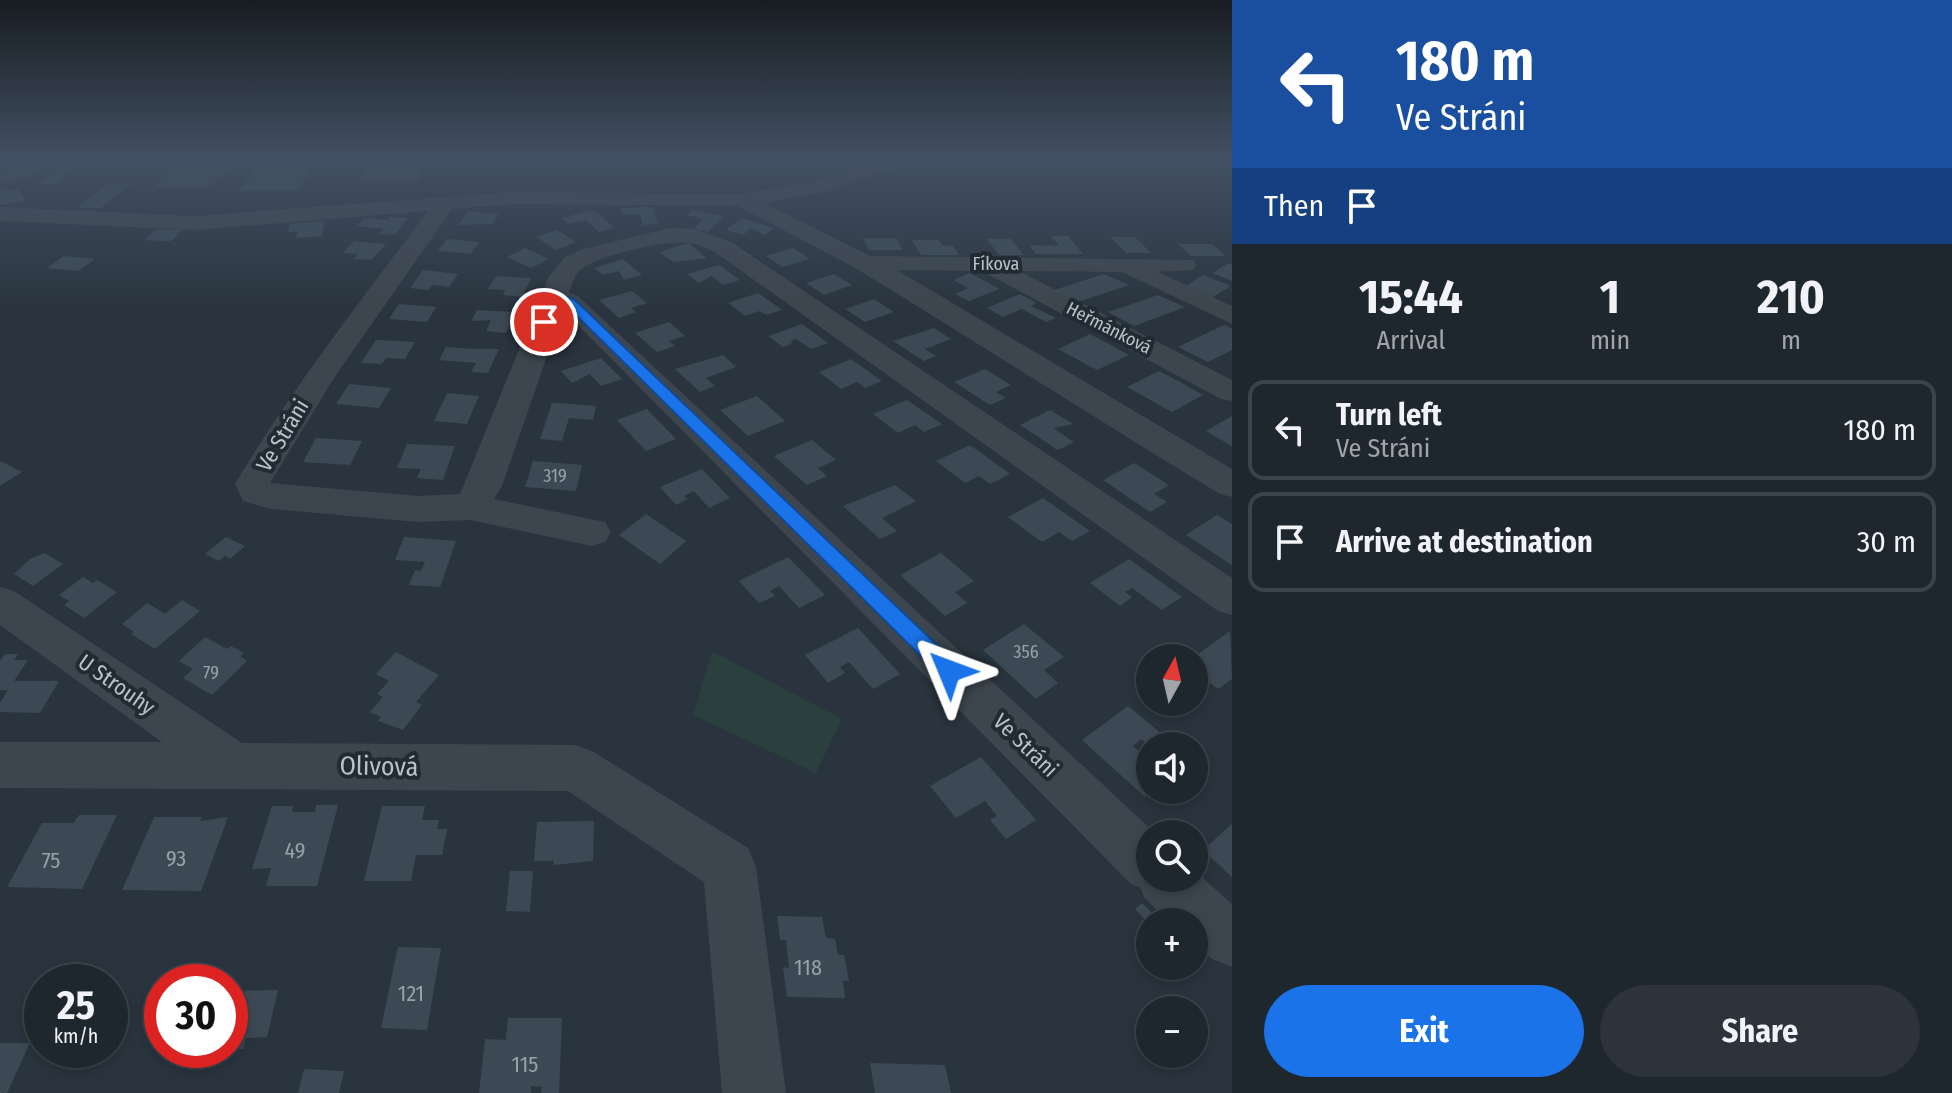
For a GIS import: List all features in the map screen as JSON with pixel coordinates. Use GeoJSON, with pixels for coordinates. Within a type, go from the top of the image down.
{"type":"FeatureCollection","features":[{"type":"Feature","properties":{"kind":"street"},"geometry":{"type":"LineString","coordinates":[[0,214],[195,223],[379,208]]}},
{"type":"Feature","properties":{"kind":"street","name":"Ve Stráni"},"geometry":{"type":"LineString","coordinates":[[441,208],[350,329],[252,484],[256,492],[271,496],[418,509],[471,507],[592,532]]}},
{"type":"Feature","properties":{"kind":"street"},"geometry":{"type":"LineString","coordinates":[[758,208],[871,263],[1141,433],[1232,485]]}},
{"type":"Feature","properties":{"kind":"street"},"geometry":{"type":"LineString","coordinates":[[471,507],[484,486],[562,276],[573,263],[588,255],[670,235],[686,235],[709,240],[1232,599]]}},
{"type":"Feature","properties":{"kind":"street","name":"Fíkova"},"geometry":{"type":"LineString","coordinates":[[871,263],[1184,265]]}},
{"type":"Feature","properties":{"kind":"street","name":"Heřmánková"},"geometry":{"type":"LineString","coordinates":[[986,264],[1232,392]]}},
{"type":"Feature","properties":{"kind":"street","name":"Fíkova"},"geometry":{"type":"LineString","coordinates":[[1121,265],[1232,316]]}},
{"type":"Feature","properties":{"kind":"street","name":"Ve Stráni"},"geometry":{"type":"LineString","coordinates":[[555,295],[570,303],[1136,851]]}},
{"type":"Feature","properties":{"kind":"street","name":"U Strouhy"},"geometry":{"type":"LineString","coordinates":[[0,603],[233,765]]}},
{"type":"Feature","properties":{"kind":"street","name":"Olivová"},"geometry":{"type":"LineString","coordinates":[[0,765],[575,768],[729,867],[754,1093]]}},
{"type":"Feature","properties":{"kind":"street"},"geometry":{"type":"LineString","coordinates":[[1177,892],[1232,939]]}},
{"type":"Feature","properties":{"kind":"green space"},"geometry":{"type":"Polygon","coordinates":[[[712,651],[842,719],[816,773],[693,715],[712,651]]]}},
{"type":"Feature","properties":{"kind":"building"},"geometry":{"type":"Polygon","coordinates":[[[621,208],[653,208],[658,224],[643,225],[640,214],[623,215],[621,208]]]}},
{"type":"Feature","properties":{"kind":"building"},"geometry":{"type":"Polygon","coordinates":[[[593,210],[615,228],[599,232],[586,220],[568,224],[561,218],[593,210]]]}},
{"type":"Feature","properties":{"kind":"building"},"geometry":{"type":"Polygon","coordinates":[[[693,210],[723,216],[708,232],[694,229],[703,219],[687,215],[693,210]]]}},
{"type":"Feature","properties":{"kind":"building"},"geometry":{"type":"Polygon","coordinates":[[[468,211],[499,214],[492,224],[458,225],[468,211]]]}},
{"type":"Feature","properties":{"kind":"building"},"geometry":{"type":"Polygon","coordinates":[[[391,217],[409,218],[394,235],[379,234],[384,229],[356,226],[365,218],[388,220],[391,217]]]}},
{"type":"Feature","properties":{"kind":"building"},"geometry":{"type":"Polygon","coordinates":[[[742,218],[774,228],[765,235],[751,228],[743,235],[726,230],[742,218]]]}},
{"type":"Feature","properties":{"kind":"building"},"geometry":{"type":"Polygon","coordinates":[[[324,221],[322,236],[296,238],[298,231],[288,232],[290,224],[324,221]]]}},
{"type":"Feature","properties":{"kind":"building"},"geometry":{"type":"Polygon","coordinates":[[[157,229],[182,230],[171,241],[144,240],[157,229]]]}},
{"type":"Feature","properties":{"kind":"building"},"geometry":{"type":"Polygon","coordinates":[[[557,230],[576,242],[556,250],[536,237],[557,230]]]}},
{"type":"Feature","properties":{"kind":"building"},"geometry":{"type":"Polygon","coordinates":[[[1051,236],[1068,236],[1083,254],[1036,254],[1029,245],[1059,246],[1051,236]]]}},
{"type":"Feature","properties":{"kind":"building"},"geometry":{"type":"Polygon","coordinates":[[[1110,237],[1135,237],[1151,253],[1126,253],[1110,237]]]}},
{"type":"Feature","properties":{"kind":"building"},"geometry":{"type":"Polygon","coordinates":[[[863,238],[896,238],[903,250],[869,250],[863,238]]]}},
{"type":"Feature","properties":{"kind":"building"},"geometry":{"type":"Polygon","coordinates":[[[447,239],[479,242],[471,254],[438,251],[447,239]]]}},
{"type":"Feature","properties":{"kind":"building"},"geometry":{"type":"Polygon","coordinates":[[[987,239],[1011,239],[1024,255],[999,255],[987,239]]]}},
{"type":"Feature","properties":{"kind":"building"},"geometry":{"type":"Polygon","coordinates":[[[912,240],[938,240],[942,245],[953,246],[959,255],[921,255],[912,240]]]}},
{"type":"Feature","properties":{"kind":"building"},"geometry":{"type":"Polygon","coordinates":[[[354,241],[386,244],[371,260],[354,259],[358,254],[343,253],[354,241]]]}},
{"type":"Feature","properties":{"kind":"building"},"geometry":{"type":"Polygon","coordinates":[[[688,243],[707,258],[673,262],[659,252],[688,243]]]}},
{"type":"Feature","properties":{"kind":"building"},"geometry":{"type":"Polygon","coordinates":[[[1178,244],[1212,244],[1226,256],[1191,256],[1178,244]]]}},
{"type":"Feature","properties":{"kind":"building"},"geometry":{"type":"Polygon","coordinates":[[[525,248],[549,259],[531,268],[507,257],[525,248]]]}},
{"type":"Feature","properties":{"kind":"building"},"geometry":{"type":"Polygon","coordinates":[[[793,248],[810,259],[782,267],[766,256],[793,248]]]}},
{"type":"Feature","properties":{"kind":"building"},"geometry":{"type":"Polygon","coordinates":[[[64,256],[95,259],[78,271],[47,268],[64,256]]]}},
{"type":"Feature","properties":{"kind":"building"},"geometry":{"type":"Polygon","coordinates":[[[623,259],[642,275],[624,280],[619,271],[603,275],[594,268],[623,259]]]}},
{"type":"Feature","properties":{"kind":"building"},"geometry":{"type":"Polygon","coordinates":[[[1232,264],[1232,281],[1212,273],[1232,264]]]}},
{"type":"Feature","properties":{"kind":"building"},"geometry":{"type":"Polygon","coordinates":[[[719,265],[740,280],[723,285],[712,276],[699,283],[687,274],[719,265]]]}},
{"type":"Feature","properties":{"kind":"building"},"geometry":{"type":"Polygon","coordinates":[[[423,270],[458,274],[449,287],[432,285],[428,290],[410,288],[423,270]]]}},
{"type":"Feature","properties":{"kind":"building"},"geometry":{"type":"Polygon","coordinates":[[[970,273],[999,289],[969,301],[955,294],[968,288],[953,280],[970,273]]]}},
{"type":"Feature","properties":{"kind":"building"},"geometry":{"type":"Polygon","coordinates":[[[834,274],[852,285],[824,295],[806,283],[834,274]]]}},
{"type":"Feature","properties":{"kind":"building"},"geometry":{"type":"Polygon","coordinates":[[[1104,274],[1129,285],[1078,302],[1054,290],[1104,274]]]}},
{"type":"Feature","properties":{"kind":"building"},"geometry":{"type":"Polygon","coordinates":[[[1203,275],[1231,286],[1213,297],[1185,286],[1203,275]]]}},
{"type":"Feature","properties":{"kind":"building"},"geometry":{"type":"Polygon","coordinates":[[[496,276],[531,278],[522,297],[503,295],[505,290],[488,289],[496,276]]]}},
{"type":"Feature","properties":{"kind":"building"},"geometry":{"type":"Polygon","coordinates":[[[632,291],[647,303],[631,308],[636,312],[619,318],[599,300],[632,291]]]}},
{"type":"Feature","properties":{"kind":"building"},"geometry":{"type":"Polygon","coordinates":[[[758,293],[782,310],[766,315],[760,311],[745,316],[728,303],[758,293]]]}},
{"type":"Feature","properties":{"kind":"building"},"geometry":{"type":"Polygon","coordinates":[[[1020,294],[1037,303],[1031,306],[1056,318],[1046,322],[1022,309],[1003,317],[987,308],[1020,294]]]}},
{"type":"Feature","properties":{"kind":"building"},"geometry":{"type":"Polygon","coordinates":[[[1158,295],[1185,307],[1134,326],[1108,312],[1158,295]]]}},
{"type":"Feature","properties":{"kind":"building"},"geometry":{"type":"Polygon","coordinates":[[[874,299],[894,312],[865,322],[845,309],[874,299]]]}},
{"type":"Feature","properties":{"kind":"building"},"geometry":{"type":"Polygon","coordinates":[[[399,304],[436,307],[427,322],[389,319],[399,304]]]}},
{"type":"Feature","properties":{"kind":"building"},"geometry":{"type":"Polygon","coordinates":[[[477,310],[515,312],[506,333],[486,331],[491,320],[471,321],[477,310]]]}},
{"type":"Feature","properties":{"kind":"building"},"geometry":{"type":"Polygon","coordinates":[[[669,322],[685,336],[669,341],[675,346],[657,352],[635,333],[669,322]]]}},
{"type":"Feature","properties":{"kind":"building"},"geometry":{"type":"Polygon","coordinates":[[[802,324],[828,343],[811,349],[796,339],[783,347],[768,336],[802,324]]]}},
{"type":"Feature","properties":{"kind":"building"},"geometry":{"type":"Polygon","coordinates":[[[1224,325],[1232,329],[1232,350],[1208,362],[1178,347],[1224,325]]]}},
{"type":"Feature","properties":{"kind":"building"},"geometry":{"type":"Polygon","coordinates":[[[934,328],[951,339],[925,349],[936,356],[924,361],[893,341],[934,328]]]}},
{"type":"Feature","properties":{"kind":"building"},"geometry":{"type":"Polygon","coordinates":[[[1090,334],[1129,355],[1097,370],[1058,349],[1090,334]]]}},
{"type":"Feature","properties":{"kind":"building"},"geometry":{"type":"Polygon","coordinates":[[[376,340],[415,342],[405,359],[386,358],[382,364],[361,363],[376,340]]]}},
{"type":"Feature","properties":{"kind":"building"},"geometry":{"type":"Polygon","coordinates":[[[446,347],[499,349],[488,373],[471,372],[476,363],[439,360],[446,347]]]}},
{"type":"Feature","properties":{"kind":"building"},"geometry":{"type":"Polygon","coordinates":[[[723,355],[736,367],[706,378],[715,386],[700,392],[675,369],[723,355]]]}},
{"type":"Feature","properties":{"kind":"building"},"geometry":{"type":"Polygon","coordinates":[[[601,358],[622,379],[601,386],[590,374],[572,383],[561,371],[601,358]]]}},
{"type":"Feature","properties":{"kind":"building"},"geometry":{"type":"Polygon","coordinates":[[[851,359],[882,381],[865,388],[857,382],[841,389],[819,372],[851,359]]]}},
{"type":"Feature","properties":{"kind":"building"},"geometry":{"type":"Polygon","coordinates":[[[985,369],[1011,385],[996,392],[1006,398],[990,405],[954,382],[985,369]]]}},
{"type":"Feature","properties":{"kind":"building"},"geometry":{"type":"Polygon","coordinates":[[[1159,371],[1203,395],[1172,412],[1127,387],[1159,371]]]}},
{"type":"Feature","properties":{"kind":"building"},"geometry":{"type":"Polygon","coordinates":[[[349,384],[391,388],[379,408],[336,404],[349,384]]]}},
{"type":"Feature","properties":{"kind":"building"},"geometry":{"type":"Polygon","coordinates":[[[447,393],[479,396],[467,424],[434,421],[447,393]]]}},
{"type":"Feature","properties":{"kind":"building"},"geometry":{"type":"Polygon","coordinates":[[[757,396],[785,421],[748,436],[720,410],[757,396]]]}},
{"type":"Feature","properties":{"kind":"building"},"geometry":{"type":"Polygon","coordinates":[[[907,400],[942,424],[924,432],[915,425],[898,433],[873,414],[907,400]]]}},
{"type":"Feature","properties":{"kind":"building"},"geometry":{"type":"Polygon","coordinates":[[[552,403],[596,406],[593,420],[569,418],[562,441],[540,439],[552,403]]]}},
{"type":"Feature","properties":{"kind":"building"},"geometry":{"type":"Polygon","coordinates":[[[647,409],[676,439],[646,451],[617,420],[647,409]]]}},
{"type":"Feature","properties":{"kind":"building"},"geometry":{"type":"Polygon","coordinates":[[[1050,410],[1073,424],[1053,428],[1074,442],[1058,450],[1020,425],[1050,410]]]}},
{"type":"Feature","properties":{"kind":"building"},"geometry":{"type":"Polygon","coordinates":[[[1232,416],[1232,446],[1206,431],[1232,416]]]}},
{"type":"Feature","properties":{"kind":"building"},"geometry":{"type":"Polygon","coordinates":[[[316,438],[362,441],[350,465],[303,462],[316,438]]]}},
{"type":"Feature","properties":{"kind":"building"},"geometry":{"type":"Polygon","coordinates":[[[812,440],[836,460],[818,468],[827,476],[807,485],[774,456],[812,440]]]}},
{"type":"Feature","properties":{"kind":"building"},"geometry":{"type":"Polygon","coordinates":[[[407,444],[455,446],[443,480],[417,478],[421,469],[397,468],[407,444]]]}},
{"type":"Feature","properties":{"kind":"building"},"geometry":{"type":"Polygon","coordinates":[[[970,445],[1010,474],[990,484],[979,476],[965,483],[936,461],[970,445]]]}},
{"type":"Feature","properties":{"kind":"building"},"geometry":{"type":"Polygon","coordinates":[[[0,461],[22,472],[0,486],[0,461]]]}},
{"type":"Feature","properties":{"kind":"building"},"geometry":{"type":"Polygon","coordinates":[[[533,461],[582,465],[576,491],[525,487],[533,461]]]}},
{"type":"Feature","properties":{"kind":"building"},"geometry":{"type":"Polygon","coordinates":[[[1134,463],[1169,485],[1154,494],[1167,502],[1150,512],[1103,480],[1134,463]]]}},
{"type":"Feature","properties":{"kind":"building"},"geometry":{"type":"Polygon","coordinates":[[[702,469],[730,498],[709,508],[694,491],[684,496],[688,499],[676,505],[660,487],[702,469]]]}},
{"type":"Feature","properties":{"kind":"building"},"geometry":{"type":"Polygon","coordinates":[[[895,485],[916,501],[882,518],[897,531],[880,539],[843,506],[895,485]]]}},
{"type":"Feature","properties":{"kind":"building"},"geometry":{"type":"Polygon","coordinates":[[[1043,498],[1090,531],[1072,541],[1059,532],[1042,542],[1008,517],[1043,498]]]}},
{"type":"Feature","properties":{"kind":"building"},"geometry":{"type":"Polygon","coordinates":[[[646,514],[686,541],[660,564],[619,535],[646,514]]]}},
{"type":"Feature","properties":{"kind":"building"},"geometry":{"type":"Polygon","coordinates":[[[1217,515],[1232,524],[1232,565],[1186,535],[1217,515]]]}},
{"type":"Feature","properties":{"kind":"building"},"geometry":{"type":"Polygon","coordinates":[[[226,537],[245,546],[230,559],[225,556],[219,561],[205,554],[226,537]]]}},
{"type":"Feature","properties":{"kind":"building"},"geometry":{"type":"Polygon","coordinates":[[[404,537],[456,541],[440,587],[409,585],[415,570],[421,571],[425,562],[395,560],[404,537]]]}},
{"type":"Feature","properties":{"kind":"building"},"geometry":{"type":"Polygon","coordinates":[[[44,553],[63,564],[33,586],[14,574],[30,559],[44,553]]]}},
{"type":"Feature","properties":{"kind":"building"},"geometry":{"type":"Polygon","coordinates":[[[941,553],[974,581],[955,592],[967,603],[945,616],[900,575],[941,553]]]}},
{"type":"Feature","properties":{"kind":"building"},"geometry":{"type":"Polygon","coordinates":[[[788,557],[825,595],[799,608],[779,586],[770,591],[775,596],[759,603],[739,581],[788,557]]]}},
{"type":"Feature","properties":{"kind":"building"},"geometry":{"type":"Polygon","coordinates":[[[1129,559],[1182,597],[1162,610],[1132,588],[1125,592],[1132,597],[1120,606],[1090,583],[1129,559]]]}},
{"type":"Feature","properties":{"kind":"building"},"geometry":{"type":"Polygon","coordinates":[[[83,577],[93,583],[97,580],[117,592],[84,618],[64,605],[69,601],[59,595],[83,577]]]}},
{"type":"Feature","properties":{"kind":"building"},"geometry":{"type":"Polygon","coordinates":[[[182,600],[200,611],[155,649],[131,634],[134,632],[122,624],[147,603],[165,614],[182,600]]]}},
{"type":"Feature","properties":{"kind":"building"},"geometry":{"type":"Polygon","coordinates":[[[1024,624],[1064,657],[1044,670],[1058,683],[1036,699],[983,650],[1024,624]]]}},
{"type":"Feature","properties":{"kind":"building"},"geometry":{"type":"Polygon","coordinates":[[[858,628],[900,674],[873,689],[849,662],[840,667],[845,673],[828,683],[805,655],[858,628]]]}},
{"type":"Feature","properties":{"kind":"building"},"geometry":{"type":"Polygon","coordinates":[[[1230,631],[1232,679],[1218,689],[1208,682],[1208,647],[1230,631]]]}},
{"type":"Feature","properties":{"kind":"building"},"geometry":{"type":"Polygon","coordinates":[[[205,637],[227,649],[231,646],[244,653],[240,656],[247,661],[212,695],[183,678],[193,669],[179,661],[205,637]]]}},
{"type":"Feature","properties":{"kind":"building"},"geometry":{"type":"Polygon","coordinates":[[[396,652],[439,675],[416,702],[422,705],[403,730],[378,721],[381,717],[370,712],[383,697],[377,694],[389,681],[376,674],[396,652]]]}},
{"type":"Feature","properties":{"kind":"building"},"geometry":{"type":"Polygon","coordinates":[[[5,654],[18,654],[14,660],[28,660],[14,681],[59,681],[40,713],[0,712],[0,703],[8,690],[0,690],[0,661],[5,654]]]}},
{"type":"Feature","properties":{"kind":"building"},"geometry":{"type":"Polygon","coordinates":[[[1128,706],[1136,716],[1159,732],[1136,732],[1133,746],[1136,749],[1136,789],[1082,740],[1128,706]]]}},
{"type":"Feature","properties":{"kind":"building"},"geometry":{"type":"Polygon","coordinates":[[[981,757],[1036,820],[1006,839],[990,820],[997,816],[985,801],[956,818],[930,786],[981,757]]]}},
{"type":"Feature","properties":{"kind":"building"},"geometry":{"type":"Polygon","coordinates":[[[316,805],[338,805],[317,886],[266,886],[271,868],[252,869],[272,806],[293,806],[292,812],[315,812],[316,805]]]}},
{"type":"Feature","properties":{"kind":"building"},"geometry":{"type":"Polygon","coordinates":[[[382,806],[425,806],[422,820],[439,820],[437,829],[447,829],[442,855],[416,855],[411,881],[364,881],[382,806]]]}},
{"type":"Feature","properties":{"kind":"building"},"geometry":{"type":"Polygon","coordinates":[[[79,815],[117,815],[82,889],[7,887],[42,823],[74,823],[79,815]]]}},
{"type":"Feature","properties":{"kind":"building"},"geometry":{"type":"Polygon","coordinates":[[[154,817],[202,817],[200,821],[228,817],[201,891],[122,890],[154,817]]]}},
{"type":"Feature","properties":{"kind":"building"},"geometry":{"type":"Polygon","coordinates":[[[594,821],[593,861],[553,865],[554,861],[534,861],[537,822],[594,821]]]}},
{"type":"Feature","properties":{"kind":"building"},"geometry":{"type":"Polygon","coordinates":[[[1232,824],[1232,877],[1208,855],[1208,846],[1232,824]]]}},
{"type":"Feature","properties":{"kind":"building"},"geometry":{"type":"Polygon","coordinates":[[[510,871],[533,871],[530,912],[506,911],[510,871]]]}},
{"type":"Feature","properties":{"kind":"building"},"geometry":{"type":"Polygon","coordinates":[[[777,916],[822,917],[826,938],[835,939],[838,955],[844,955],[849,981],[843,981],[845,998],[787,997],[783,967],[789,968],[786,940],[780,940],[777,916]]]}},
{"type":"Feature","properties":{"kind":"building"},"geometry":{"type":"Polygon","coordinates":[[[398,947],[441,948],[427,1030],[381,1028],[398,947]]]}},
{"type":"Feature","properties":{"kind":"building"},"geometry":{"type":"Polygon","coordinates":[[[278,990],[267,1037],[248,1038],[248,991],[278,990]]]}},
{"type":"Feature","properties":{"kind":"building"},"geometry":{"type":"Polygon","coordinates":[[[508,1018],[562,1018],[559,1093],[541,1093],[542,1087],[531,1086],[531,1093],[479,1093],[485,1039],[506,1040],[508,1018]]]}},
{"type":"Feature","properties":{"kind":"building"},"geometry":{"type":"Polygon","coordinates":[[[0,1043],[24,1043],[24,1056],[7,1093],[0,1093],[0,1043]]]}},
{"type":"Feature","properties":{"kind":"building"},"geometry":{"type":"Polygon","coordinates":[[[870,1063],[945,1065],[951,1093],[875,1093],[870,1063]]]}},
{"type":"Feature","properties":{"kind":"building"},"geometry":{"type":"Polygon","coordinates":[[[304,1069],[344,1071],[339,1093],[298,1093],[304,1069]]]}},
{"type":"Feature","properties":{"kind":"route"},"geometry":{"type":"LineString","coordinates":[[544,322],[555,295],[570,303],[949,671]]}}]}
